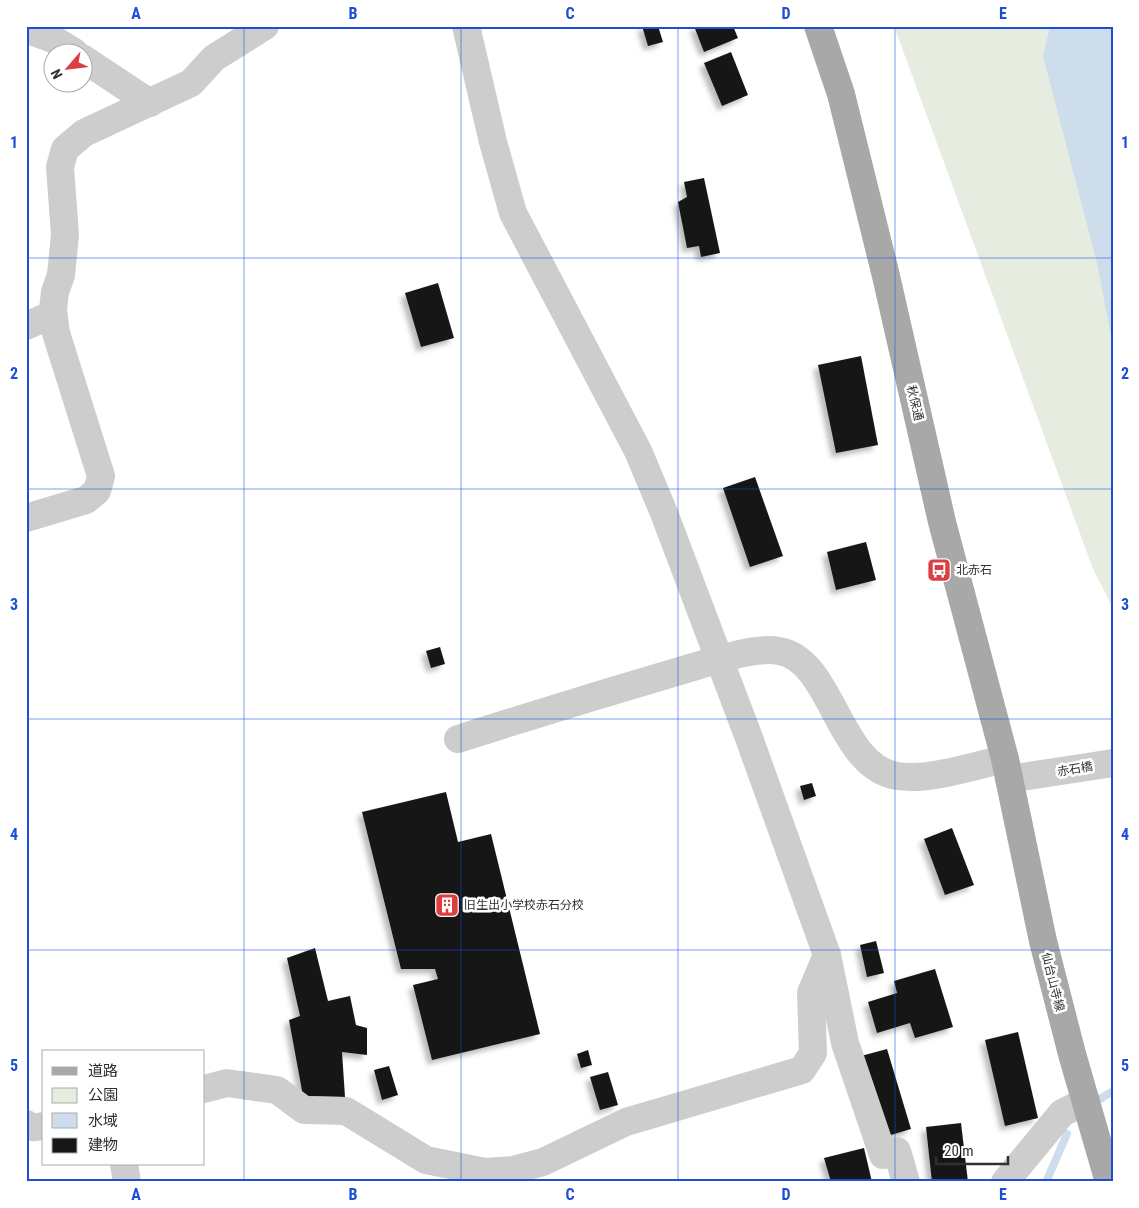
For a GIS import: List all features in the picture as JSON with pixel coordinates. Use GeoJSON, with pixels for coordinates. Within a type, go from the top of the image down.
{"type":"FeatureCollection","features":[{"type":"Feature","properties":{"kind":"main road","name":"秋保通"},"geometry":{"type":"LineString","coordinates":[[818,26],[840,94],[886,276],[942,522],[1007,769]]}},
{"type":"Feature","properties":{"kind":"main road","name":"仙台山寺線"},"geometry":{"type":"LineString","coordinates":[[1007,769],[1043,941],[1072,1054],[1109,1182]]}},
{"type":"Feature","properties":{"kind":"street"},"geometry":{"type":"LineString","coordinates":[[26,518],[86,500],[97,491],[101,476],[56,333],[53,314],[55,292],[61,275],[65,235],[60,166],[65,149],[84,133],[191,83],[214,58],[265,26]]}},
{"type":"Feature","properties":{"kind":"street"},"geometry":{"type":"LineString","coordinates":[[466,26],[493,142],[513,213],[638,451],[664,513],[749,738],[826,955],[845,1042],[883,1155],[897,1151],[906,1182]]}},
{"type":"Feature","properties":{"kind":"street"},"geometry":{"type":"LineString","coordinates":[[26,29],[53,38],[59,42]]}},
{"type":"Feature","properties":{"kind":"street"},"geometry":{"type":"LineString","coordinates":[[92,65],[150,103]]}},
{"type":"Feature","properties":{"kind":"street"},"geometry":{"type":"LineString","coordinates":[[26,326],[53,314]]}},
{"type":"Feature","properties":{"kind":"street","name":"赤石橋"},"geometry":{"type":"LineString","coordinates":[[458,739],[614,690],[719,660],[756,651],[779,650],[790,654],[804,663],[819,684],[852,742],[877,768],[894,775],[910,777],[1007,769],[1037,775],[1113,762]]}},
{"type":"Feature","properties":{"kind":"street"},"geometry":{"type":"LineString","coordinates":[[205,1089],[227,1083],[277,1090],[304,1110],[346,1111],[426,1160],[485,1172],[513,1170],[543,1162],[626,1122],[802,1070],[813,1053],[811,993],[826,955]]}},
{"type":"Feature","properties":{"kind":"street"},"geometry":{"type":"LineString","coordinates":[[1004,1182],[1062,1113],[1086,1101]]}},
{"type":"Feature","properties":{"kind":"street"},"geometry":{"type":"LineString","coordinates":[[26,1124],[36,1128],[42,1126]]}},
{"type":"Feature","properties":{"kind":"street"},"geometry":{"type":"LineString","coordinates":[[124,1166],[126,1182]]}},
{"type":"Feature","properties":{"kind":"green space"},"geometry":{"type":"Polygon","coordinates":[[[894,26],[1113,26],[1113,608],[1093,569],[894,26]]]}},
{"type":"Feature","properties":{"kind":"water"},"geometry":{"type":"Polygon","coordinates":[[[1050,26],[1113,26],[1113,346],[1097,263],[1043,56],[1050,26]]]}},
{"type":"Feature","properties":{"kind":"building"},"geometry":{"type":"Polygon","coordinates":[[[642,26],[658,26],[663,42],[648,46],[642,26]]]}},
{"type":"Feature","properties":{"kind":"building"},"geometry":{"type":"Polygon","coordinates":[[[694,26],[733,26],[738,38],[704,52],[694,26]]]}},
{"type":"Feature","properties":{"kind":"building"},"geometry":{"type":"Polygon","coordinates":[[[731,52],[748,95],[722,106],[704,63],[731,52]]]}},
{"type":"Feature","properties":{"kind":"building"},"geometry":{"type":"Polygon","coordinates":[[[704,178],[720,253],[701,257],[699,246],[687,248],[678,202],[687,197],[684,182],[704,178]]]}},
{"type":"Feature","properties":{"kind":"building"},"geometry":{"type":"Polygon","coordinates":[[[438,283],[454,338],[421,347],[405,293],[438,283]]]}},
{"type":"Feature","properties":{"kind":"building"},"geometry":{"type":"Polygon","coordinates":[[[861,356],[878,445],[836,453],[818,365],[861,356]]]}},
{"type":"Feature","properties":{"kind":"building"},"geometry":{"type":"Polygon","coordinates":[[[755,477],[783,556],[750,567],[723,488],[755,477]]]}},
{"type":"Feature","properties":{"kind":"building"},"geometry":{"type":"Polygon","coordinates":[[[866,542],[876,580],[836,590],[827,552],[866,542]]]}},
{"type":"Feature","properties":{"kind":"building"},"geometry":{"type":"Polygon","coordinates":[[[440,647],[445,664],[431,668],[426,651],[440,647]]]}},
{"type":"Feature","properties":{"kind":"building"},"geometry":{"type":"Polygon","coordinates":[[[812,783],[816,796],[804,800],[800,786],[812,783]]]}},
{"type":"Feature","properties":{"kind":"building","name":"旧生出小学校赤石分校"},"geometry":{"type":"Polygon","coordinates":[[[446,792],[458,842],[491,834],[540,1034],[432,1060],[413,985],[438,979],[435,969],[401,969],[362,812],[446,792]]]}},
{"type":"Feature","properties":{"kind":"building"},"geometry":{"type":"Polygon","coordinates":[[[952,828],[974,885],[945,895],[924,839],[952,828]]]}},
{"type":"Feature","properties":{"kind":"building"},"geometry":{"type":"Polygon","coordinates":[[[876,941],[884,973],[867,977],[860,945],[876,941]]]}},
{"type":"Feature","properties":{"kind":"building"},"geometry":{"type":"Polygon","coordinates":[[[315,948],[328,1001],[350,996],[356,1025],[367,1028],[367,1055],[342,1052],[345,1097],[303,1096],[289,1020],[300,1016],[287,958],[315,948]]]}},
{"type":"Feature","properties":{"kind":"building"},"geometry":{"type":"Polygon","coordinates":[[[935,969],[953,1027],[915,1038],[910,1023],[877,1033],[868,1002],[897,993],[894,981],[935,969]]]}},
{"type":"Feature","properties":{"kind":"building"},"geometry":{"type":"Polygon","coordinates":[[[1018,1032],[1038,1118],[1005,1126],[985,1040],[1018,1032]]]}},
{"type":"Feature","properties":{"kind":"building"},"geometry":{"type":"Polygon","coordinates":[[[887,1049],[911,1129],[884,1137],[861,1056],[887,1049]]]}},
{"type":"Feature","properties":{"kind":"building"},"geometry":{"type":"Polygon","coordinates":[[[588,1050],[592,1065],[581,1068],[577,1054],[588,1050]]]}},
{"type":"Feature","properties":{"kind":"building"},"geometry":{"type":"Polygon","coordinates":[[[389,1066],[398,1095],[382,1100],[374,1070],[389,1066]]]}},
{"type":"Feature","properties":{"kind":"building"},"geometry":{"type":"Polygon","coordinates":[[[608,1072],[618,1105],[600,1110],[590,1077],[608,1072]]]}},
{"type":"Feature","properties":{"kind":"building"},"geometry":{"type":"Polygon","coordinates":[[[961,1123],[968,1182],[932,1182],[926,1127],[961,1123]]]}},
{"type":"Feature","properties":{"kind":"building"},"geometry":{"type":"Polygon","coordinates":[[[864,1148],[872,1182],[831,1182],[824,1158],[864,1148]]]}},
{"type":"Feature","properties":{"kind":"waterway"},"geometry":{"type":"LineString","coordinates":[[1100,1099],[1113,1091]]}},
{"type":"Feature","properties":{"kind":"waterway"},"geometry":{"type":"LineString","coordinates":[[1046,1182],[1067,1134]]}},
{"type":"Feature","properties":{"kind":"place","name":"北赤石"},"geometry":{"type":"Point","coordinates":[939,570]}},
{"type":"Feature","properties":{"kind":"place","name":"旧生出小学校赤石分校"},"geometry":{"type":"Point","coordinates":[447,905]}}]}
